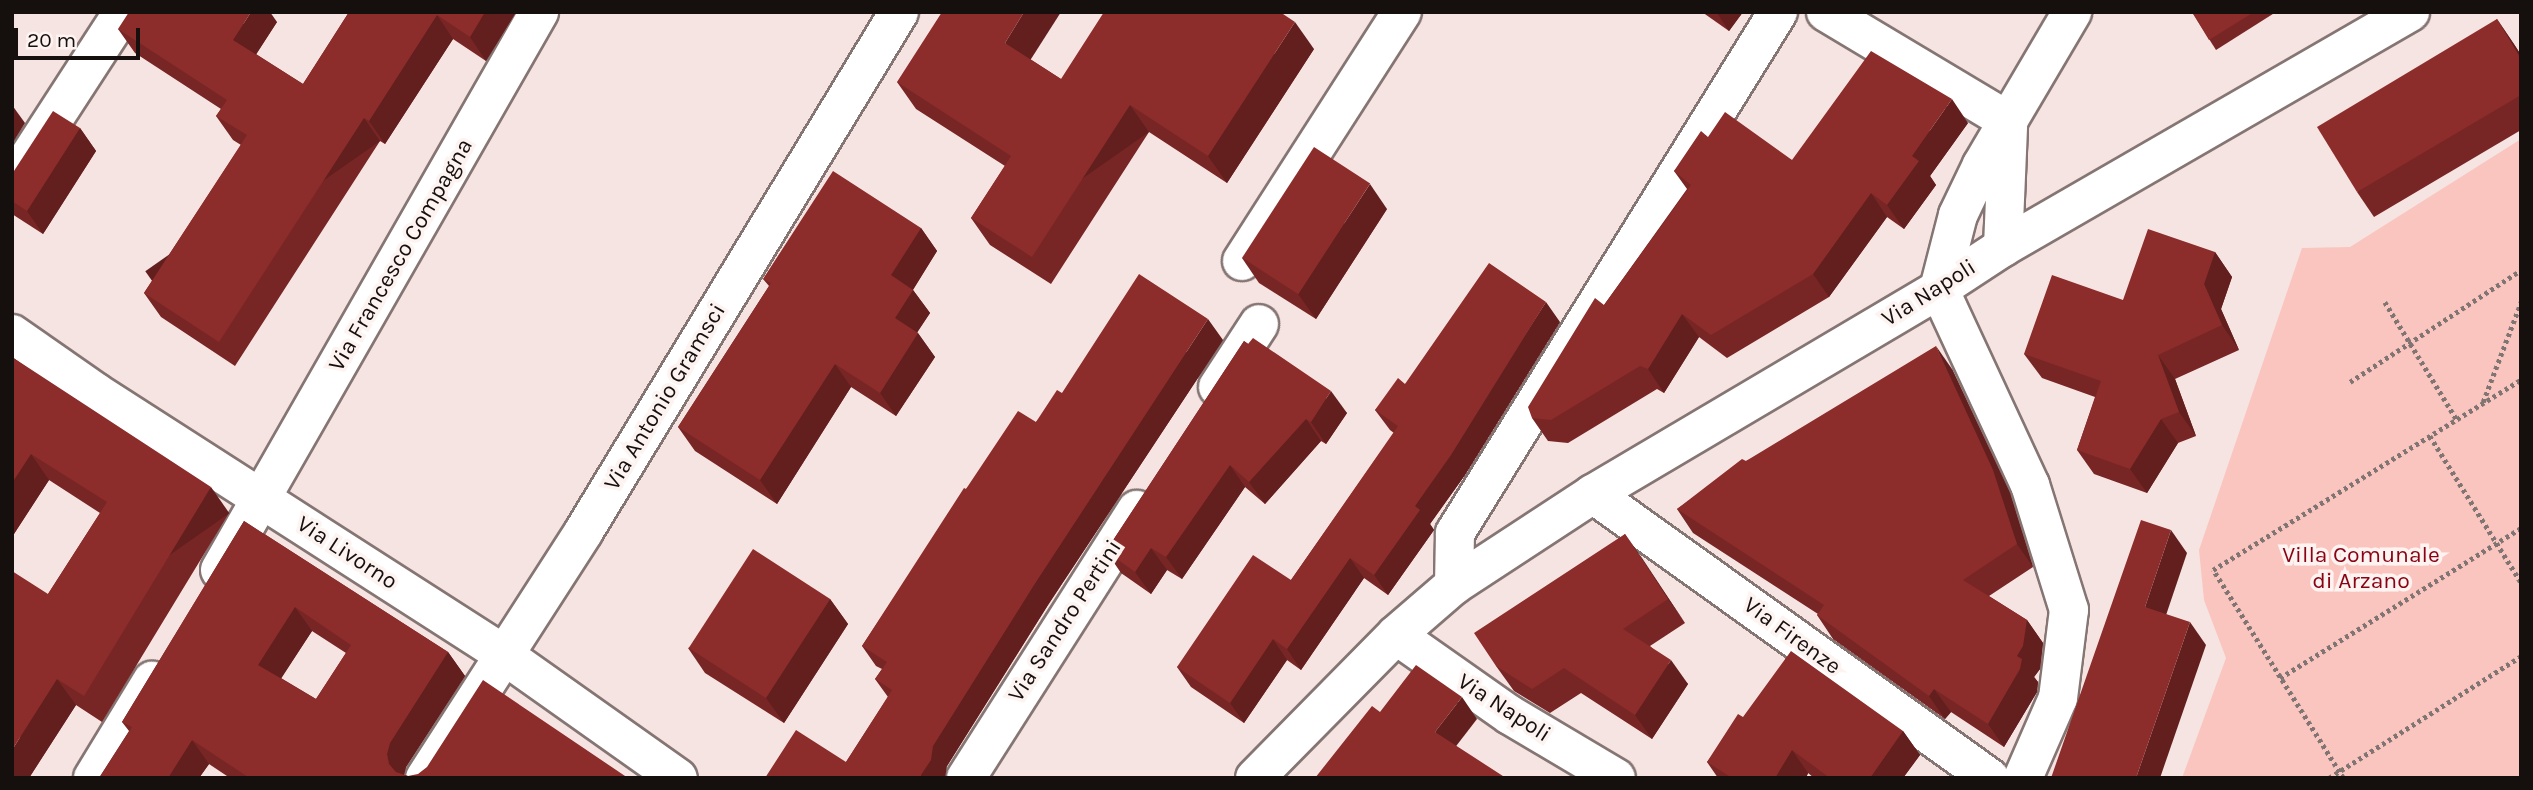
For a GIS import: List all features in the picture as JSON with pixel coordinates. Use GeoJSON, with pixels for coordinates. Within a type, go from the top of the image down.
{"type":"FeatureCollection","features":[{"type":"Feature","properties":{"kind":"street"},"geometry":{"type":"LineString","coordinates":[[12,183],[123,12]]}},
{"type":"Feature","properties":{"kind":"street","name":"Via Francesco Compagna"},"geometry":{"type":"LineString","coordinates":[[199,603],[263,499],[539,12]]}},
{"type":"Feature","properties":{"kind":"street","name":"Via Antonio Gramsci"},"geometry":{"type":"LineString","coordinates":[[425,778],[584,531],[899,12]]}},
{"type":"Feature","properties":{"kind":"street"},"geometry":{"type":"LineString","coordinates":[[1241,261],[1402,12]]}},
{"type":"Feature","properties":{"kind":"street"},"geometry":{"type":"LineString","coordinates":[[1454,585],[1455,533],[1778,12]]}},
{"type":"Feature","properties":{"kind":"street"},"geometry":{"type":"LineString","coordinates":[[1826,12],[2008,121]]}},
{"type":"Feature","properties":{"kind":"street"},"geometry":{"type":"LineString","coordinates":[[2023,778],[2058,698],[2070,611],[2030,485],[1939,289],[1958,215],[1982,165],[2072,12]]}},
{"type":"Feature","properties":{"kind":"street","name":"Via Napoli"},"geometry":{"type":"LineString","coordinates":[[1255,778],[1396,635],[1454,585],[1593,494],[1939,289],[2003,247],[2410,12]]}},
{"type":"Feature","properties":{"kind":"street"},"geometry":{"type":"LineString","coordinates":[[2003,247],[2008,121]]}},
{"type":"Feature","properties":{"kind":"street"},"geometry":{"type":"LineString","coordinates":[[1200,414],[1259,324]]}},
{"type":"Feature","properties":{"kind":"street","name":"Via Livorno"},"geometry":{"type":"LineString","coordinates":[[12,334],[95,392],[504,655],[678,778]]}},
{"type":"Feature","properties":{"kind":"street","name":"Via Sandro Pertini"},"geometry":{"type":"LineString","coordinates":[[965,778],[1155,482]]}},
{"type":"Feature","properties":{"kind":"street","name":"Via Firenze"},"geometry":{"type":"LineString","coordinates":[[1593,494],[1990,778]]}},
{"type":"Feature","properties":{"kind":"street","name":"Via Napoli"},"geometry":{"type":"LineString","coordinates":[[1396,635],[1510,715],[1616,778]]}},
{"type":"Feature","properties":{"kind":"street"},"geometry":{"type":"LineString","coordinates":[[93,778],[171,650]]}},
{"type":"Feature","properties":{"kind":"path"},"geometry":{"type":"LineString","coordinates":[[2350,382],[2521,271]]}},
{"type":"Feature","properties":{"kind":"path"},"geometry":{"type":"LineString","coordinates":[[2385,302],[2457,420]]}},
{"type":"Feature","properties":{"kind":"path"},"geometry":{"type":"LineString","coordinates":[[2482,404],[2521,302]]}},
{"type":"Feature","properties":{"kind":"path"},"geometry":{"type":"LineString","coordinates":[[2343,778],[2213,570],[2521,380]]}},
{"type":"Feature","properties":{"kind":"path"},"geometry":{"type":"LineString","coordinates":[[2430,436],[2521,582]]}},
{"type":"Feature","properties":{"kind":"path"},"geometry":{"type":"LineString","coordinates":[[2280,678],[2521,527]]}},
{"type":"Feature","properties":{"kind":"path"},"geometry":{"type":"LineString","coordinates":[[2329,778],[2521,656]]}},
{"type":"Feature","properties":{"kind":"green space","name":"Villa Comunale di Arzano"},"geometry":{"type":"Polygon","coordinates":[[[2521,139],[2521,778],[2182,778],[2226,658],[2204,600],[2199,550],[2302,248],[2350,247],[2521,139]]]}},
{"type":"Feature","properties":{"kind":"building"},"geometry":{"type":"Polygon","coordinates":[[[129,12],[251,12],[233,40],[303,84],[349,12],[485,12],[470,37],[437,15],[369,121],[364,118],[219,342],[144,293],[247,135],[216,116],[227,100],[118,29],[129,12]]]}},
{"type":"Feature","properties":{"kind":"building"},"geometry":{"type":"Polygon","coordinates":[[[942,12],[1024,12],[1005,43],[1061,79],[1104,12],[1280,12],[1295,22],[1208,156],[1130,105],[1032,257],[971,218],[1011,156],[897,82],[942,12]]]}},
{"type":"Feature","properties":{"kind":"building"},"geometry":{"type":"Polygon","coordinates":[[[2192,12],[2254,12],[2209,40],[2192,12]]]}},
{"type":"Feature","properties":{"kind":"building"},"geometry":{"type":"Polygon","coordinates":[[[2497,19],[2521,59],[2521,95],[2357,192],[2317,127],[2497,19]]]}},
{"type":"Feature","properties":{"kind":"building"},"geometry":{"type":"Polygon","coordinates":[[[1871,51],[1952,99],[1912,156],[1919,161],[1887,205],[1871,193],[1813,274],[1711,335],[1682,314],[1648,369],[1640,366],[1551,420],[1532,418],[1528,407],[1595,298],[1604,305],[1691,185],[1674,171],[1701,131],[1708,137],[1725,112],[1792,160],[1871,51]]]}},
{"type":"Feature","properties":{"kind":"building"},"geometry":{"type":"Polygon","coordinates":[[[53,111],[80,128],[27,211],[12,201],[12,174],[53,111]]]}},
{"type":"Feature","properties":{"kind":"building"},"geometry":{"type":"Polygon","coordinates":[[[1314,147],[1370,183],[1298,294],[1242,258],[1314,147]]]}},
{"type":"Feature","properties":{"kind":"building"},"geometry":{"type":"Polygon","coordinates":[[[833,171],[921,228],[891,275],[913,290],[895,318],[918,333],[880,393],[835,364],[760,480],[678,427],[771,283],[763,279],[833,171]]]}},
{"type":"Feature","properties":{"kind":"building"},"geometry":{"type":"Polygon","coordinates":[[[2148,229],[2215,252],[2204,284],[2222,325],[2158,355],[2179,412],[2161,419],[2130,469],[2077,450],[2101,381],[2024,354],[2052,275],[2123,300],[2148,229]]]}},
{"type":"Feature","properties":{"kind":"building"},"geometry":{"type":"Polygon","coordinates":[[[1489,263],[1546,302],[1451,455],[1415,506],[1420,510],[1374,575],[1350,558],[1287,649],[1273,639],[1230,703],[1177,667],[1253,555],[1291,580],[1398,426],[1375,410],[1398,378],[1405,384],[1489,263]]]}},
{"type":"Feature","properties":{"kind":"building"},"geometry":{"type":"Polygon","coordinates":[[[1139,274],[1208,319],[1034,585],[933,746],[931,760],[919,778],[765,778],[796,730],[846,762],[892,690],[875,679],[887,662],[862,646],[964,488],[966,489],[1018,411],[1036,422],[1057,390],[1062,393],[1139,274]]]}},
{"type":"Feature","properties":{"kind":"building"},"geometry":{"type":"Polygon","coordinates":[[[1253,338],[1331,391],[1311,422],[1306,419],[1249,482],[1230,465],[1166,557],[1151,548],[1135,572],[1106,551],[1244,341],[1248,344],[1253,338]]]}},
{"type":"Feature","properties":{"kind":"building"},"geometry":{"type":"Polygon","coordinates":[[[1936,346],[1993,470],[2017,544],[1963,580],[2027,620],[2023,646],[2017,656],[2022,659],[2020,669],[1988,724],[1934,689],[1929,696],[1817,615],[1824,605],[1677,509],[1742,459],[1746,461],[1936,346]]]}},
{"type":"Feature","properties":{"kind":"building"},"geometry":{"type":"Polygon","coordinates":[[[12,357],[211,487],[84,696],[57,679],[12,750],[12,571],[48,594],[107,502],[31,454],[12,483],[12,357]]]}},
{"type":"Feature","properties":{"kind":"building"},"geometry":{"type":"Polygon","coordinates":[[[2141,520],[2171,530],[2145,607],[2190,622],[2136,778],[2051,778],[2141,520]]]}},
{"type":"Feature","properties":{"kind":"building"},"geometry":{"type":"Polygon","coordinates":[[[244,521],[448,652],[390,743],[387,754],[389,764],[396,772],[408,776],[418,774],[427,767],[483,680],[628,778],[248,778],[192,740],[168,778],[99,778],[132,727],[122,722],[244,521]],[[295,607],[258,665],[316,699],[351,645],[295,607]]]}},
{"type":"Feature","properties":{"kind":"building"},"geometry":{"type":"Polygon","coordinates":[[[1625,534],[1668,599],[1623,629],[1671,660],[1635,715],[1564,668],[1532,689],[1496,666],[1474,633],[1625,534]]]}},
{"type":"Feature","properties":{"kind":"building"},"geometry":{"type":"Polygon","coordinates":[[[753,549],[830,599],[766,698],[689,648],[753,549]]]}},
{"type":"Feature","properties":{"kind":"building"},"geometry":{"type":"Polygon","coordinates":[[[1791,651],[1903,731],[1870,778],[1830,778],[1792,750],[1775,778],[1732,778],[1707,762],[1738,714],[1743,717],[1791,651]]]}},
{"type":"Feature","properties":{"kind":"building"},"geometry":{"type":"Polygon","coordinates":[[[1416,665],[1462,697],[1435,732],[1506,778],[1315,778],[1372,706],[1380,712],[1416,665]]]}}]}
